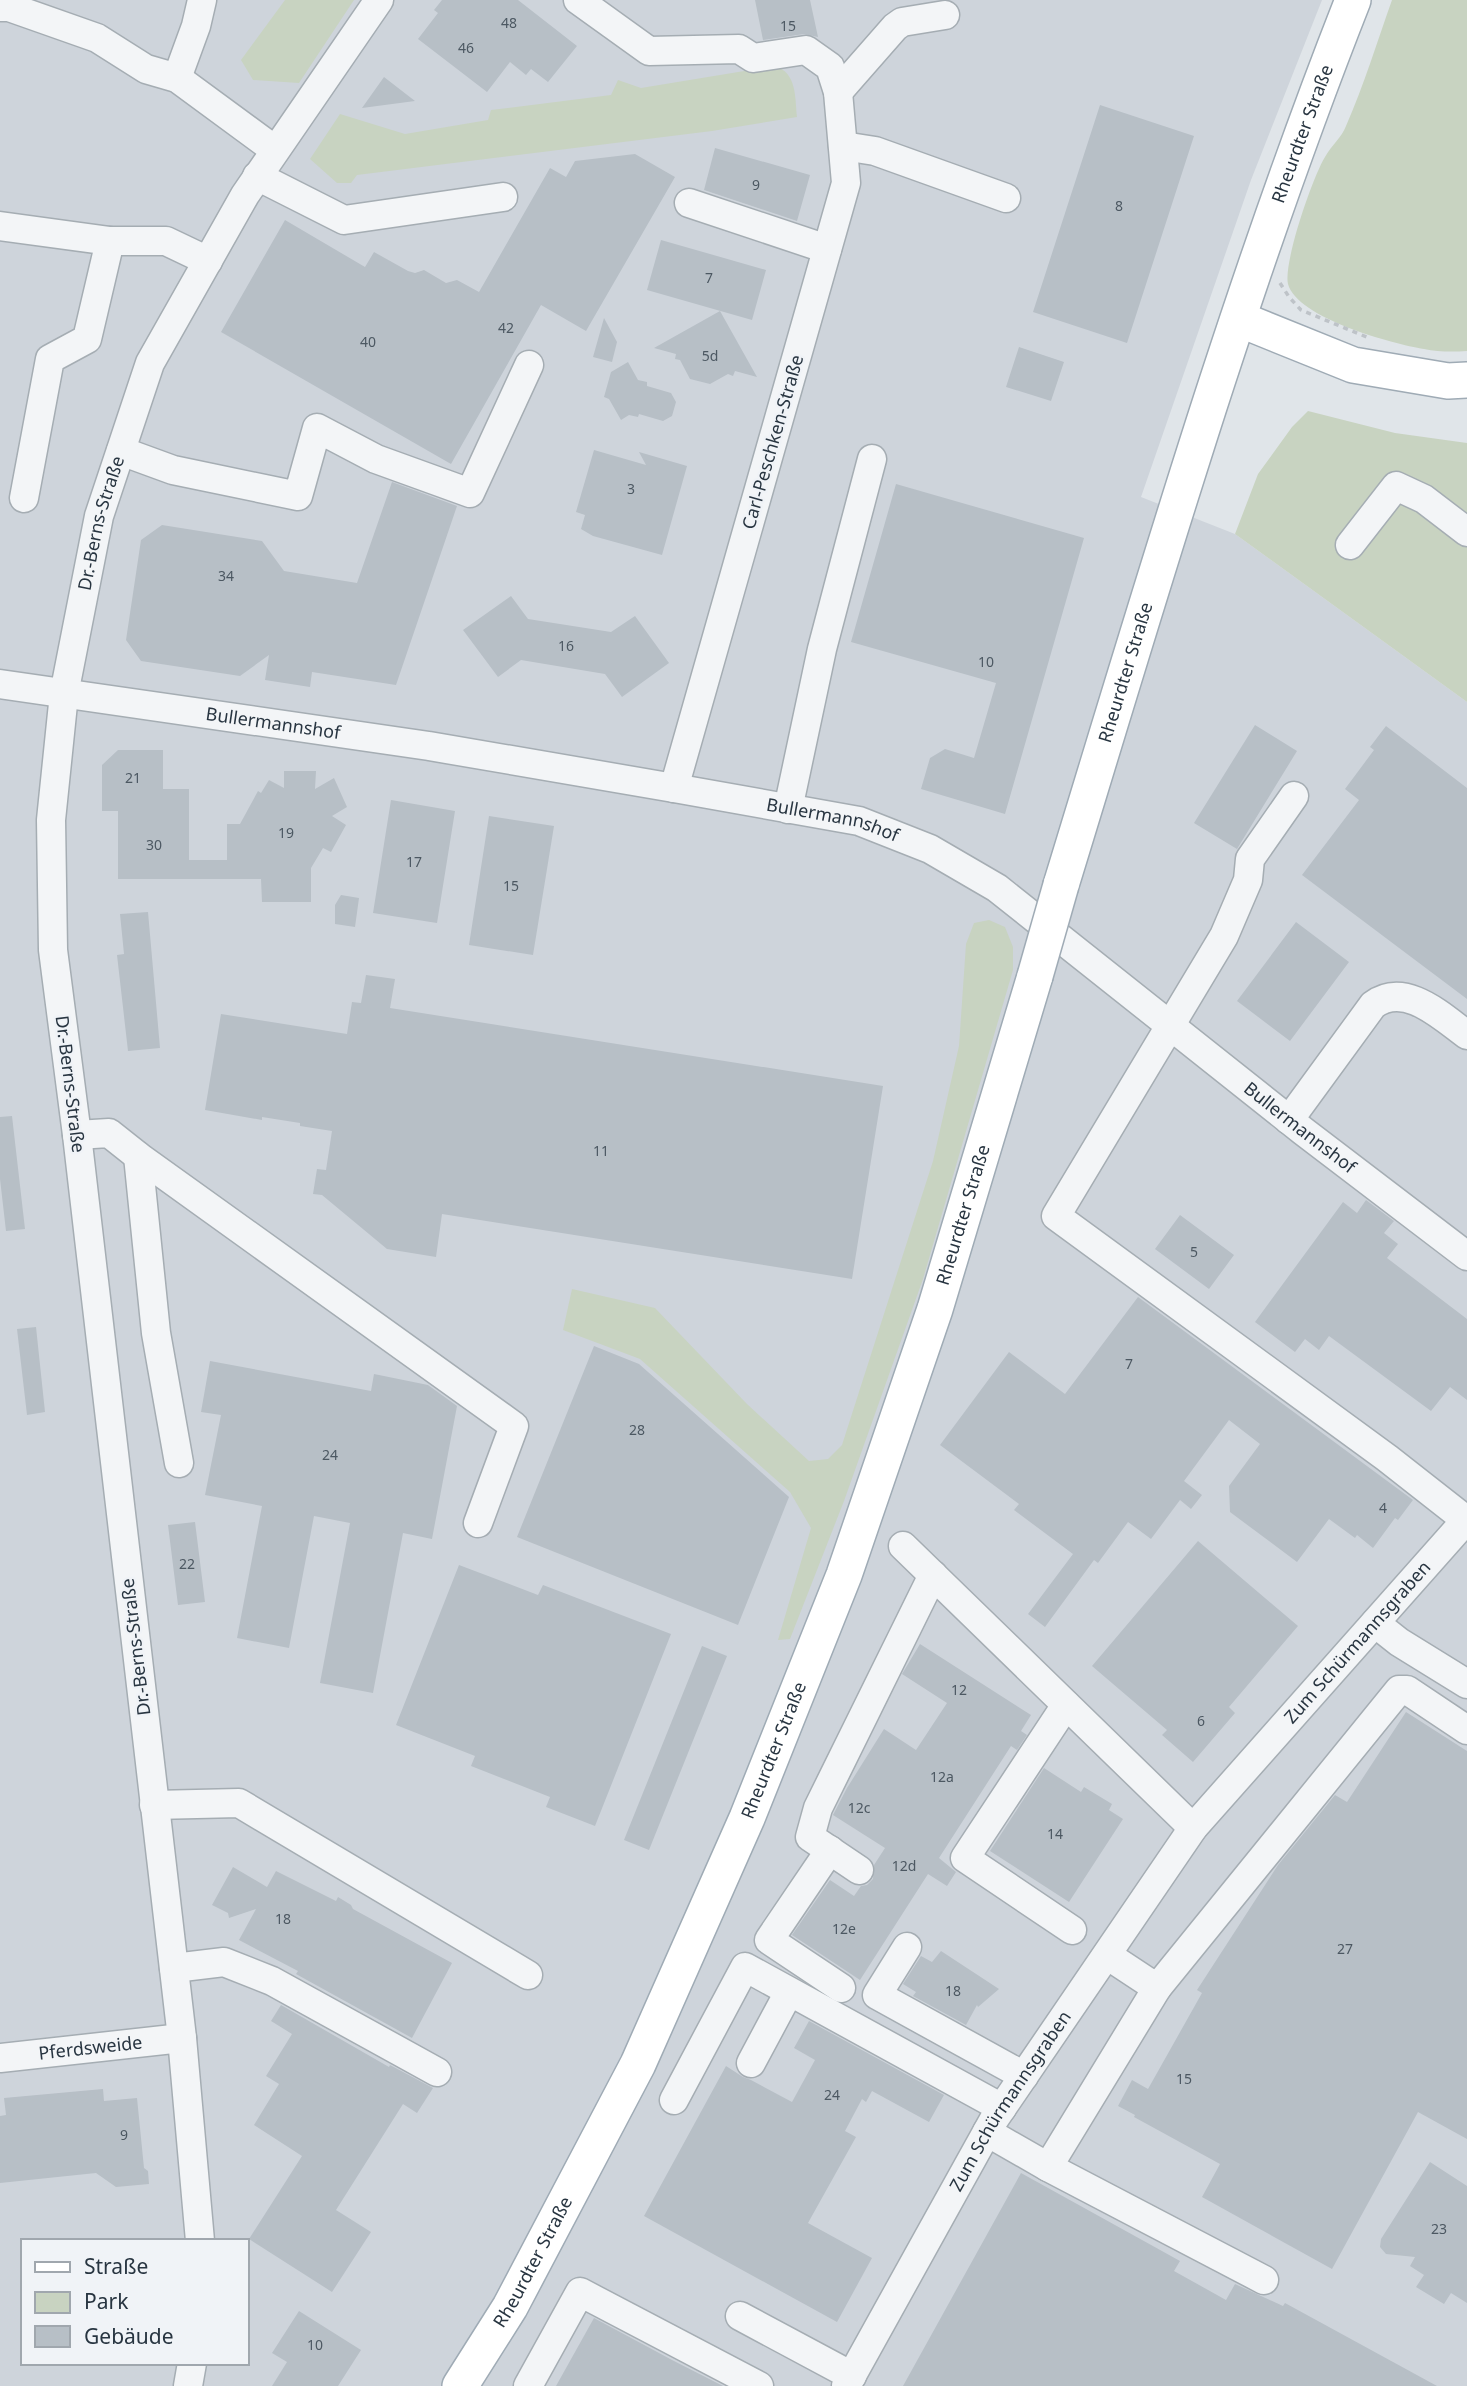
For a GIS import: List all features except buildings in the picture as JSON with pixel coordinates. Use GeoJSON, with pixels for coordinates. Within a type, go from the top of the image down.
{"type":"FeatureCollection","features":[{"type":"Feature","properties":{"kind":"main road","name":"Rheurdter Straße"},"geometry":{"type":"LineString","coordinates":[[460,2386],[510,2307],[638,2064],[747,1818],[844,1575],[935,1309],[1060,885],[1214,390],[1305,120],[1353,0]]}},
{"type":"Feature","properties":{"kind":"main road"},"geometry":{"type":"LineString","coordinates":[[1239,319],[1353,365],[1448,381],[1467,380]]}},
{"type":"Feature","properties":{"kind":"street"},"geometry":{"type":"LineString","coordinates":[[177,78],[196,26],[202,0]]}},
{"type":"Feature","properties":{"kind":"street","name":"Dr.-Berns-Straße"},"geometry":{"type":"LineString","coordinates":[[200,2239],[182,2038],[53,950],[51,820],[64,694],[99,516],[150,363],[257,176],[379,0]]}},
{"type":"Feature","properties":{"kind":"street"},"geometry":{"type":"LineString","coordinates":[[578,0],[649,51],[739,49],[754,58],[806,50],[830,67],[838,92]]}},
{"type":"Feature","properties":{"kind":"street"},"geometry":{"type":"LineString","coordinates":[[0,7],[9,7],[97,38],[146,69],[177,78],[275,150]]}},
{"type":"Feature","properties":{"kind":"street"},"geometry":{"type":"LineString","coordinates":[[838,92],[895,27],[902,22],[945,15]]}},
{"type":"Feature","properties":{"kind":"street","name":"Carl-Peschken-Straße"},"geometry":{"type":"LineString","coordinates":[[674,788],[846,183],[838,92]]}},
{"type":"Feature","properties":{"kind":"street"},"geometry":{"type":"LineString","coordinates":[[843,146],[875,151],[1006,198]]}},
{"type":"Feature","properties":{"kind":"street"},"geometry":{"type":"LineString","coordinates":[[257,176],[344,220],[503,197]]}},
{"type":"Feature","properties":{"kind":"street"},"geometry":{"type":"LineString","coordinates":[[689,203],[827,249]]}},
{"type":"Feature","properties":{"kind":"street"},"geometry":{"type":"LineString","coordinates":[[0,226],[110,240],[166,241],[208,261]]}},
{"type":"Feature","properties":{"kind":"street"},"geometry":{"type":"LineString","coordinates":[[24,498],[50,359],[87,340],[110,240]]}},
{"type":"Feature","properties":{"kind":"street"},"geometry":{"type":"LineString","coordinates":[[121,450],[173,470],[298,496],[317,428],[376,458],[470,492],[529,365]]}},
{"type":"Feature","properties":{"kind":"street"},"geometry":{"type":"LineString","coordinates":[[788,809],[822,649],[872,459]]}},
{"type":"Feature","properties":{"kind":"street"},"geometry":{"type":"LineString","coordinates":[[1350,545],[1396,486],[1423,499],[1467,532]]}},
{"type":"Feature","properties":{"kind":"street"},"geometry":{"type":"LineString","coordinates":[[0,684],[64,694]]}},
{"type":"Feature","properties":{"kind":"street","name":"Bullermannshof"},"geometry":{"type":"LineString","coordinates":[[64,694],[417,745],[859,821],[930,849],[997,888],[1289,1120],[1467,1256]]}},
{"type":"Feature","properties":{"kind":"street"},"geometry":{"type":"LineString","coordinates":[[1294,796],[1250,859],[1248,880],[1224,936],[1056,1216],[1387,1458],[1466,1519]]}},
{"type":"Feature","properties":{"kind":"street"},"geometry":{"type":"LineString","coordinates":[[1289,1120],[1373,1005],[1383,998],[1396,996],[1415,1000],[1467,1035]]}},
{"type":"Feature","properties":{"kind":"street"},"geometry":{"type":"LineString","coordinates":[[77,1135],[109,1133],[514,1426],[478,1523]]}},
{"type":"Feature","properties":{"kind":"street"},"geometry":{"type":"LineString","coordinates":[[138,1156],[156,1333],[179,1463]]}},
{"type":"Feature","properties":{"kind":"street","name":"Zum Schürmannsgraben"},"geometry":{"type":"LineString","coordinates":[[849,2381],[987,2132],[1193,1828],[1466,1519]]}},
{"type":"Feature","properties":{"kind":"street"},"geometry":{"type":"LineString","coordinates":[[903,1546],[1193,1828]]}},
{"type":"Feature","properties":{"kind":"street"},"geometry":{"type":"LineString","coordinates":[[859,1870],[810,1837],[818,1808],[933,1575]]}},
{"type":"Feature","properties":{"kind":"street"},"geometry":{"type":"LineString","coordinates":[[1375,1623],[1399,1642],[1467,1684]]}},
{"type":"Feature","properties":{"kind":"street"},"geometry":{"type":"LineString","coordinates":[[1048,2167],[1157,1988],[1399,1690],[1407,1690],[1467,1730]]}},
{"type":"Feature","properties":{"kind":"street"},"geometry":{"type":"LineString","coordinates":[[1066,1705],[965,1858],[1072,1930]]}},
{"type":"Feature","properties":{"kind":"street"},"geometry":{"type":"LineString","coordinates":[[154,1805],[239,1803],[528,1975]]}},
{"type":"Feature","properties":{"kind":"street"},"geometry":{"type":"LineString","coordinates":[[830,1850],[769,1940],[841,1987]]}},
{"type":"Feature","properties":{"kind":"street"},"geometry":{"type":"LineString","coordinates":[[907,1947],[877,1995],[1024,2076]]}},
{"type":"Feature","properties":{"kind":"street"},"geometry":{"type":"LineString","coordinates":[[1107,1955],[1157,1988]]}},
{"type":"Feature","properties":{"kind":"street"},"geometry":{"type":"LineString","coordinates":[[174,1968],[224,1962],[272,1981],[437,2072]]}},
{"type":"Feature","properties":{"kind":"street"},"geometry":{"type":"LineString","coordinates":[[674,2100],[745,1968],[1002,2108]]}},
{"type":"Feature","properties":{"kind":"street"},"geometry":{"type":"LineString","coordinates":[[751,2063],[789,1992]]}},
{"type":"Feature","properties":{"kind":"street","name":"Pferdsweide"},"geometry":{"type":"LineString","coordinates":[[0,2058],[182,2038]]}},
{"type":"Feature","properties":{"kind":"street"},"geometry":{"type":"LineString","coordinates":[[987,2132],[1048,2167],[1264,2280]]}},
{"type":"Feature","properties":{"kind":"street"},"geometry":{"type":"LineString","coordinates":[[528,2386],[580,2292],[759,2386]]}},
{"type":"Feature","properties":{"kind":"street"},"geometry":{"type":"LineString","coordinates":[[740,2316],[849,2381]]}},
{"type":"Feature","properties":{"kind":"street"},"geometry":{"type":"LineString","coordinates":[[188,2386],[192,2365]]}},
{"type":"Feature","properties":{"kind":"path"},"geometry":{"type":"LineString","coordinates":[[1278,280],[1301,310],[1374,339]]}},
{"type":"Feature","properties":{"kind":"shaded area"},"geometry":{"type":"Polygon","coordinates":[[[0,0],[1322,0],[1251,180],[1141,497],[1235,534],[1467,702],[1467,2386],[0,2386],[0,0]]]}},
{"type":"Feature","properties":{"kind":"green space"},"geometry":{"type":"Polygon","coordinates":[[[285,0],[354,0],[299,83],[253,80],[241,60],[285,0]]]}},
{"type":"Feature","properties":{"kind":"green space"},"geometry":{"type":"Polygon","coordinates":[[[1392,0],[1467,0],[1467,351],[1429,350],[1348,327],[1309,308],[1295,296],[1288,284],[1294,240],[1307,200],[1325,157],[1346,126],[1392,0]]]}},
{"type":"Feature","properties":{"kind":"green space"},"geometry":{"type":"Polygon","coordinates":[[[775,66],[782,69],[791,80],[797,117],[712,131],[357,175],[351,183],[337,183],[310,159],[340,114],[405,134],[488,120],[491,110],[611,95],[618,80],[641,88],[775,66]]]}},
{"type":"Feature","properties":{"kind":"green space"},"geometry":{"type":"Polygon","coordinates":[[[1308,411],[1395,433],[1467,443],[1467,702],[1235,534],[1258,474],[1292,427],[1308,411]]]}},
{"type":"Feature","properties":{"kind":"green space"},"geometry":{"type":"Polygon","coordinates":[[[989,920],[1005,927],[1013,947],[1013,970],[923,1279],[844,1501],[790,1639],[778,1640],[811,1528],[790,1492],[640,1359],[563,1330],[572,1289],[655,1308],[747,1404],[809,1461],[828,1459],[842,1445],[933,1161],[959,1046],[966,944],[974,923],[989,920]]]}}]}
